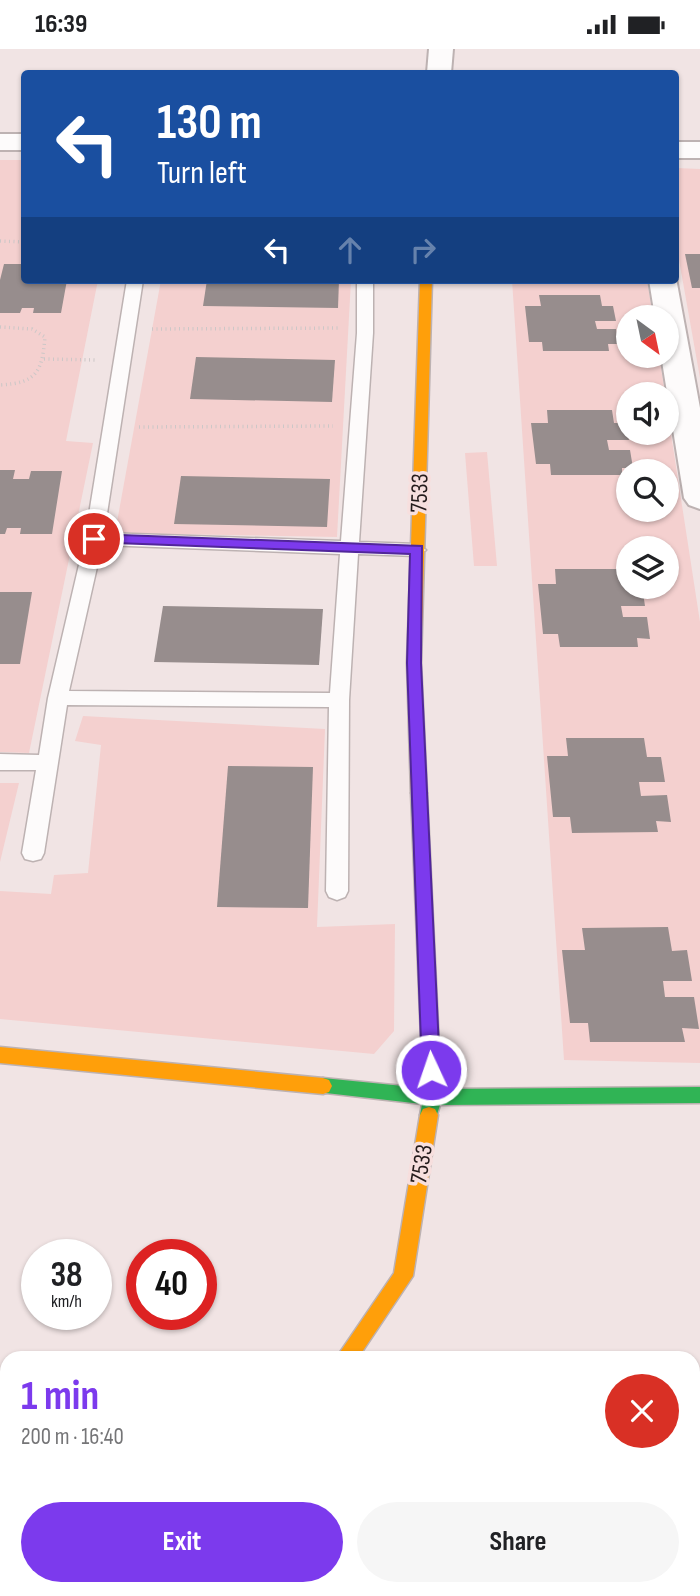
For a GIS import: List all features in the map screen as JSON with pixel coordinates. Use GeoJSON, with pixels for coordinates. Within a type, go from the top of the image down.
{"type":"FeatureCollection","features":[{"type":"Feature","properties":{"kind":"street"},"geometry":{"type":"LineString","coordinates":[[439,70],[441,49]]}},
{"type":"Feature","properties":{"kind":"street"},"geometry":{"type":"LineString","coordinates":[[679,150],[700,150]]}},
{"type":"Feature","properties":{"kind":"street","name":"7533"},"geometry":{"type":"LineString","coordinates":[[351,1351],[402,1276],[432,1097],[414,663],[426,284]]}},
{"type":"Feature","properties":{"kind":"street"},"geometry":{"type":"LineString","coordinates":[[664,284],[700,498]]}},
{"type":"Feature","properties":{"kind":"street"},"geometry":{"type":"LineString","coordinates":[[0,1055],[432,1097],[700,1095]]}},
{"type":"Feature","properties":{"kind":"lane"},"geometry":{"type":"LineString","coordinates":[[33,853],[58,698],[94,539],[134,284]]}},
{"type":"Feature","properties":{"kind":"lane"},"geometry":{"type":"LineString","coordinates":[[337,891],[339,700],[359,426],[369,331],[365,284]]}},
{"type":"Feature","properties":{"kind":"lane"},"geometry":{"type":"LineString","coordinates":[[94,539],[417,550]]}},
{"type":"Feature","properties":{"kind":"lane"},"geometry":{"type":"LineString","coordinates":[[58,698],[339,700]]}},
{"type":"Feature","properties":{"kind":"lane"},"geometry":{"type":"LineString","coordinates":[[0,762],[48,763]]}},
{"type":"Feature","properties":{"kind":"path"},"geometry":{"type":"LineString","coordinates":[[0,241],[21,242]]}},
{"type":"Feature","properties":{"kind":"path"},"geometry":{"type":"LineString","coordinates":[[0,327],[40,332],[46,337],[44,359],[36,377],[27,383],[0,384]]}},
{"type":"Feature","properties":{"kind":"path"},"geometry":{"type":"LineString","coordinates":[[126,329],[369,331]]}},
{"type":"Feature","properties":{"kind":"path"},"geometry":{"type":"LineString","coordinates":[[44,359],[121,360]]}},
{"type":"Feature","properties":{"kind":"path"},"geometry":{"type":"LineString","coordinates":[[111,427],[359,426]]}},
{"type":"Feature","properties":{"kind":"shaded area"},"geometry":{"type":"Polygon","coordinates":[[[0,160],[21,160],[21,284],[97,284],[66,441],[93,443],[29,753],[0,752],[0,160]]]}},
{"type":"Feature","properties":{"kind":"shaded area"},"geometry":{"type":"Polygon","coordinates":[[[679,168],[700,169],[700,378],[679,260],[679,168]]]}},
{"type":"Feature","properties":{"kind":"shaded area"},"geometry":{"type":"Polygon","coordinates":[[[160,284],[351,284],[337,537],[115,533],[160,284]]]}},
{"type":"Feature","properties":{"kind":"shaded area"},"geometry":{"type":"Polygon","coordinates":[[[512,284],[648,284],[651,305],[616,305],[616,368],[661,368],[663,382],[616,382],[616,445],[673,445],[675,459],[616,459],[616,522],[679,522],[679,486],[700,622],[700,1063],[564,1060],[512,284]]]}},
{"type":"Feature","properties":{"kind":"shaded area"},"geometry":{"type":"Polygon","coordinates":[[[487,452],[497,566],[474,566],[465,453],[487,452]]]}},
{"type":"Feature","properties":{"kind":"shaded area"},"geometry":{"type":"Polygon","coordinates":[[[83,716],[325,729],[317,927],[395,924],[394,1031],[374,1054],[0,1019],[0,891],[51,894],[54,875],[88,873],[101,745],[75,741],[83,716]]]}},
{"type":"Feature","properties":{"kind":"shaded area"},"geometry":{"type":"Polygon","coordinates":[[[0,783],[19,783],[0,862],[0,783]]]}},
{"type":"Feature","properties":{"kind":"building"},"geometry":{"type":"Polygon","coordinates":[[[685,254],[700,254],[700,288],[692,288],[685,254]]]}},
{"type":"Feature","properties":{"kind":"building"},"geometry":{"type":"Polygon","coordinates":[[[4,264],[21,264],[21,284],[66,284],[61,313],[33,313],[34,308],[22,308],[20,313],[0,313],[0,280],[4,264]]]}},
{"type":"Feature","properties":{"kind":"building"},"geometry":{"type":"Polygon","coordinates":[[[206,284],[339,284],[338,308],[203,306],[206,284]]]}},
{"type":"Feature","properties":{"kind":"building"},"geometry":{"type":"Polygon","coordinates":[[[539,295],[600,295],[602,306],[613,306],[616,321],[595,321],[597,329],[616,329],[616,344],[608,344],[609,351],[543,351],[542,342],[529,342],[525,306],[541,306],[539,295]]]}},
{"type":"Feature","properties":{"kind":"building"},"geometry":{"type":"Polygon","coordinates":[[[196,357],[335,360],[332,402],[190,399],[196,357]]]}},
{"type":"Feature","properties":{"kind":"building"},"geometry":{"type":"Polygon","coordinates":[[[547,410],[612,410],[616,423],[616,440],[607,440],[609,450],[630,450],[632,459],[616,459],[616,475],[551,475],[550,464],[536,464],[531,423],[548,423],[547,410]]]}},
{"type":"Feature","properties":{"kind":"building"},"geometry":{"type":"Polygon","coordinates":[[[0,470],[15,470],[13,479],[29,479],[31,471],[62,471],[52,534],[20,534],[21,528],[7,528],[5,534],[0,534],[0,470]]]}},
{"type":"Feature","properties":{"kind":"building"},"geometry":{"type":"Polygon","coordinates":[[[181,476],[330,479],[327,527],[174,524],[181,476]]]}},
{"type":"Feature","properties":{"kind":"building"},"geometry":{"type":"Polygon","coordinates":[[[555,569],[616,569],[616,599],[644,599],[645,606],[621,606],[623,617],[647,617],[650,639],[637,638],[638,647],[560,647],[558,634],[543,634],[538,584],[556,584],[555,569]]]}},
{"type":"Feature","properties":{"kind":"building"},"geometry":{"type":"Polygon","coordinates":[[[0,592],[32,592],[20,664],[0,664],[0,592]]]}},
{"type":"Feature","properties":{"kind":"building"},"geometry":{"type":"Polygon","coordinates":[[[163,606],[323,609],[319,665],[154,662],[163,606]]]}},
{"type":"Feature","properties":{"kind":"building"},"geometry":{"type":"Polygon","coordinates":[[[566,738],[644,738],[647,757],[661,757],[665,782],[639,782],[641,796],[667,795],[671,822],[656,821],[658,832],[572,833],[570,817],[553,817],[547,756],[568,756],[566,738]]]}},
{"type":"Feature","properties":{"kind":"building"},"geometry":{"type":"Polygon","coordinates":[[[228,766],[313,767],[308,908],[217,907],[228,766]]]}},
{"type":"Feature","properties":{"kind":"building"},"geometry":{"type":"Polygon","coordinates":[[[668,927],[672,951],[687,950],[692,981],[663,981],[665,997],[694,997],[699,1029],[682,1028],[685,1042],[590,1042],[588,1023],[570,1023],[562,950],[585,950],[582,928],[668,927]]]}},
{"type":"Feature","properties":{"kind":"traffic: fast"},"geometry":{"type":"LineString","coordinates":[[419,793],[432,1097],[429,1115]]}},
{"type":"Feature","properties":{"kind":"traffic: fast"},"geometry":{"type":"LineString","coordinates":[[323,1086],[432,1097],[700,1095]]}},
{"type":"Feature","properties":{"kind":"traffic: slow"},"geometry":{"type":"LineString","coordinates":[[419,793],[414,663],[426,284]]}},
{"type":"Feature","properties":{"kind":"traffic: slow"},"geometry":{"type":"LineString","coordinates":[[0,1055],[323,1086]]}},
{"type":"Feature","properties":{"kind":"traffic: slow"},"geometry":{"type":"LineString","coordinates":[[351,1351],[403,1276],[429,1115]]}},
{"type":"Feature","properties":{"kind":"route"},"geometry":{"type":"LineString","coordinates":[[94,539],[417,550],[414,663],[431,1070]]}}]}
